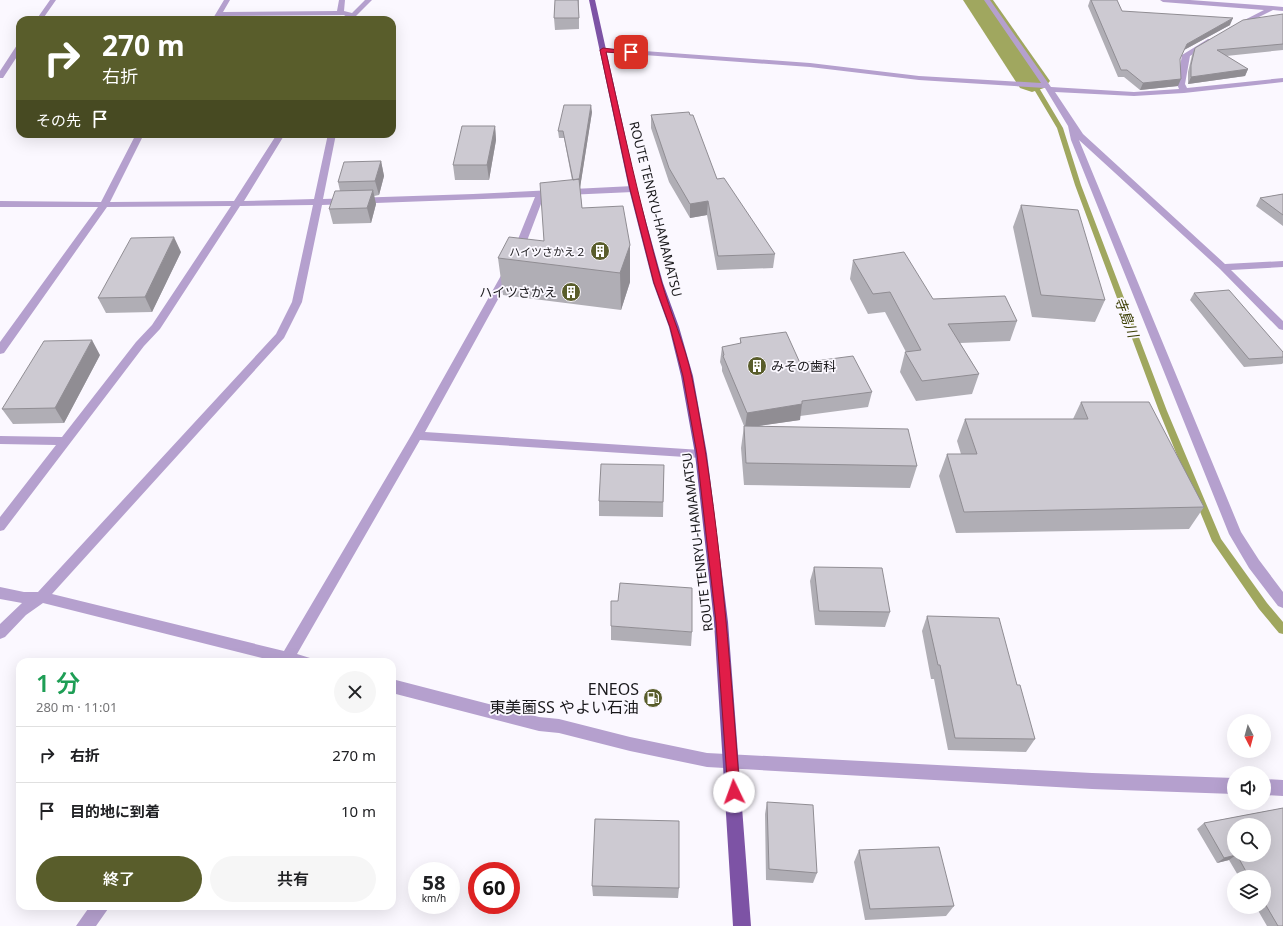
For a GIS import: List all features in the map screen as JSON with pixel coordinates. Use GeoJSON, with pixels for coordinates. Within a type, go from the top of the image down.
{"type":"FeatureCollection","features":[{"type":"Feature","properties":{"kind":"main road","name":"ROUTE TENRYU-HAMAMATSU"},"geometry":{"type":"LineString","coordinates":[[592,0],[633,189],[658,283],[674,327],[687,376],[701,454],[722,622],[742,926]]}},
{"type":"Feature","properties":{"kind":"street"},"geometry":{"type":"LineString","coordinates":[[42,16],[53,0]]}},
{"type":"Feature","properties":{"kind":"street"},"geometry":{"type":"LineString","coordinates":[[219,14],[227,0]]}},
{"type":"Feature","properties":{"kind":"street"},"geometry":{"type":"LineString","coordinates":[[340,13],[342,0]]}},
{"type":"Feature","properties":{"kind":"street"},"geometry":{"type":"LineString","coordinates":[[356,16],[369,0]]}},
{"type":"Feature","properties":{"kind":"street"},"geometry":{"type":"LineString","coordinates":[[987,0],[1072,126],[1223,267],[1283,327]]}},
{"type":"Feature","properties":{"kind":"street"},"geometry":{"type":"LineString","coordinates":[[1163,0],[1283,9]]}},
{"type":"Feature","properties":{"kind":"street"},"geometry":{"type":"LineString","coordinates":[[1184,91],[1180,84],[1186,55],[1246,19],[1272,8]]}},
{"type":"Feature","properties":{"kind":"street"},"geometry":{"type":"LineString","coordinates":[[219,14],[346,13],[351,16]]}},
{"type":"Feature","properties":{"kind":"street"},"geometry":{"type":"LineString","coordinates":[[603,50],[810,65],[919,78],[1134,94],[1184,91],[1283,80]]}},
{"type":"Feature","properties":{"kind":"street"},"geometry":{"type":"LineString","coordinates":[[0,76],[16,54]]}},
{"type":"Feature","properties":{"kind":"street"},"geometry":{"type":"LineString","coordinates":[[1072,126],[1075,140],[1235,534],[1254,564],[1283,602]]}},
{"type":"Feature","properties":{"kind":"street"},"geometry":{"type":"LineString","coordinates":[[0,350],[104,205],[138,138]]}},
{"type":"Feature","properties":{"kind":"street"},"geometry":{"type":"LineString","coordinates":[[0,526],[65,441],[156,327],[278,138]]}},
{"type":"Feature","properties":{"kind":"street"},"geometry":{"type":"LineString","coordinates":[[0,633],[21,611],[41,597],[280,336],[295,308],[319,202],[331,138]]}},
{"type":"Feature","properties":{"kind":"street"},"geometry":{"type":"LineString","coordinates":[[0,204],[104,205],[403,201],[633,189]]}},
{"type":"Feature","properties":{"kind":"street"},"geometry":{"type":"LineString","coordinates":[[288,658],[417,436],[505,279],[541,194]]}},
{"type":"Feature","properties":{"kind":"street"},"geometry":{"type":"LineString","coordinates":[[1223,267],[1283,264]]}},
{"type":"Feature","properties":{"kind":"street"},"geometry":{"type":"LineString","coordinates":[[417,436],[701,454]]}},
{"type":"Feature","properties":{"kind":"street"},"geometry":{"type":"LineString","coordinates":[[0,440],[65,441]]}},
{"type":"Feature","properties":{"kind":"street"},"geometry":{"type":"LineString","coordinates":[[0,594],[24,598],[41,597],[279,658]]}},
{"type":"Feature","properties":{"kind":"street"},"geometry":{"type":"LineString","coordinates":[[396,687],[539,724],[558,726],[691,757],[732,762],[1092,781],[1227,786]]}},
{"type":"Feature","properties":{"kind":"street"},"geometry":{"type":"LineString","coordinates":[[1271,787],[1283,788]]}},
{"type":"Feature","properties":{"kind":"street"},"geometry":{"type":"LineString","coordinates":[[85,926],[97,910]]}},
{"type":"Feature","properties":{"kind":"building"},"geometry":{"type":"Polygon","coordinates":[[[555,0],[578,0],[579,18],[554,18],[555,0]]]}},
{"type":"Feature","properties":{"kind":"building"},"geometry":{"type":"Polygon","coordinates":[[[1091,0],[1117,0],[1122,11],[1233,18],[1187,44],[1180,59],[1181,79],[1143,83],[1127,70],[1121,70],[1091,0]]]}},
{"type":"Feature","properties":{"kind":"building"},"geometry":{"type":"Polygon","coordinates":[[[1283,14],[1283,44],[1217,50],[1248,69],[1191,77],[1191,65],[1195,48],[1243,20],[1283,14]]]}},
{"type":"Feature","properties":{"kind":"building"},"geometry":{"type":"Polygon","coordinates":[[[564,105],[591,105],[579,180],[573,180],[563,131],[558,131],[564,105]]]}},
{"type":"Feature","properties":{"kind":"building"},"geometry":{"type":"Polygon","coordinates":[[[689,112],[690,115],[693,115],[717,179],[724,178],[775,254],[718,256],[708,201],[690,204],[669,168],[651,115],[689,112]]]}},
{"type":"Feature","properties":{"kind":"building"},"geometry":{"type":"Polygon","coordinates":[[[462,126],[495,126],[487,165],[453,165],[462,126]]]}},
{"type":"Feature","properties":{"kind":"building"},"geometry":{"type":"Polygon","coordinates":[[[381,161],[375,181],[338,182],[344,162],[381,161]]]}},
{"type":"Feature","properties":{"kind":"building"},"geometry":{"type":"Polygon","coordinates":[[[579,179],[582,208],[623,206],[630,245],[620,273],[498,258],[509,237],[544,241],[540,183],[579,179]]]}},
{"type":"Feature","properties":{"kind":"building"},"geometry":{"type":"Polygon","coordinates":[[[373,190],[367,208],[329,209],[335,191],[373,190]]]}},
{"type":"Feature","properties":{"kind":"building"},"geometry":{"type":"Polygon","coordinates":[[[1283,194],[1283,215],[1260,198],[1283,194]]]}},
{"type":"Feature","properties":{"kind":"building"},"geometry":{"type":"Polygon","coordinates":[[[1021,205],[1078,210],[1105,300],[1041,295],[1021,205]]]}},
{"type":"Feature","properties":{"kind":"building"},"geometry":{"type":"Polygon","coordinates":[[[174,237],[145,297],[98,298],[131,238],[174,237]]]}},
{"type":"Feature","properties":{"kind":"building"},"geometry":{"type":"Polygon","coordinates":[[[904,252],[933,299],[1005,296],[1017,321],[948,324],[979,374],[922,381],[905,352],[921,350],[890,292],[873,294],[853,260],[904,252]]]}},
{"type":"Feature","properties":{"kind":"building"},"geometry":{"type":"Polygon","coordinates":[[[1229,290],[1283,352],[1283,357],[1249,359],[1194,293],[1229,290]]]}},
{"type":"Feature","properties":{"kind":"building"},"geometry":{"type":"Polygon","coordinates":[[[786,332],[800,363],[853,356],[872,392],[802,401],[802,404],[747,413],[723,356],[722,347],[741,343],[740,338],[786,332]]]}},
{"type":"Feature","properties":{"kind":"building"},"geometry":{"type":"Polygon","coordinates":[[[92,340],[55,408],[2,409],[44,341],[92,340]]]}},
{"type":"Feature","properties":{"kind":"building"},"geometry":{"type":"Polygon","coordinates":[[[1081,402],[1149,402],[1204,507],[964,512],[947,454],[977,454],[965,419],[1088,419],[1081,402]]]}},
{"type":"Feature","properties":{"kind":"building"},"geometry":{"type":"Polygon","coordinates":[[[744,426],[908,429],[917,466],[746,463],[744,426]]]}},
{"type":"Feature","properties":{"kind":"building"},"geometry":{"type":"Polygon","coordinates":[[[601,464],[664,465],[663,502],[599,501],[601,464]]]}},
{"type":"Feature","properties":{"kind":"building"},"geometry":{"type":"Polygon","coordinates":[[[814,567],[882,568],[890,612],[819,611],[814,567]]]}},
{"type":"Feature","properties":{"kind":"building"},"geometry":{"type":"Polygon","coordinates":[[[620,583],[692,588],[692,632],[611,626],[611,601],[618,601],[620,583]]]}},
{"type":"Feature","properties":{"kind":"building"},"geometry":{"type":"Polygon","coordinates":[[[927,616],[999,618],[1017,685],[1020,685],[1035,739],[955,738],[940,665],[938,665],[927,616]]]}},
{"type":"Feature","properties":{"kind":"building"},"geometry":{"type":"Polygon","coordinates":[[[767,802],[813,805],[817,873],[769,869],[767,802]]]}},
{"type":"Feature","properties":{"kind":"building"},"geometry":{"type":"Polygon","coordinates":[[[1283,808],[1283,926],[1278,926],[1271,914],[1271,870],[1245,870],[1241,862],[1271,862],[1271,818],[1230,818],[1283,808]]]}},
{"type":"Feature","properties":{"kind":"building"},"geometry":{"type":"Polygon","coordinates":[[[595,819],[679,821],[679,888],[592,886],[595,819]]]}},
{"type":"Feature","properties":{"kind":"building"},"geometry":{"type":"Polygon","coordinates":[[[1227,819],[1227,857],[1224,858],[1204,823],[1227,819]]]}},
{"type":"Feature","properties":{"kind":"building"},"geometry":{"type":"Polygon","coordinates":[[[939,847],[954,906],[870,909],[859,850],[939,847]]]}},
{"type":"Feature","properties":{"kind":"waterway","name":"寺島川"},"geometry":{"type":"LineString","coordinates":[[978,0],[1032,81]]}},
{"type":"Feature","properties":{"kind":"waterway","name":"寺島川"},"geometry":{"type":"LineString","coordinates":[[1032,81],[1060,128],[1078,185],[1163,411],[1217,541],[1263,606],[1283,630]]}},
{"type":"Feature","properties":{"kind":"place","name":"ハイツさかえ２"},"geometry":{"type":"Point","coordinates":[600,251]}},
{"type":"Feature","properties":{"kind":"place","name":"ハイツさかえ"},"geometry":{"type":"Point","coordinates":[571,292]}},
{"type":"Feature","properties":{"kind":"place","name":"みその歯科"},"geometry":{"type":"Point","coordinates":[757,366]}},
{"type":"Feature","properties":{"kind":"place","name":"ENEOS 東美薗SS やよい石油"},"geometry":{"type":"Point","coordinates":[653,698]}},
{"type":"Feature","properties":{"kind":"route"},"geometry":{"type":"LineString","coordinates":[[631,52],[603,50],[633,189],[658,283],[674,327],[687,376],[701,454],[722,622],[734,792]]}}]}
